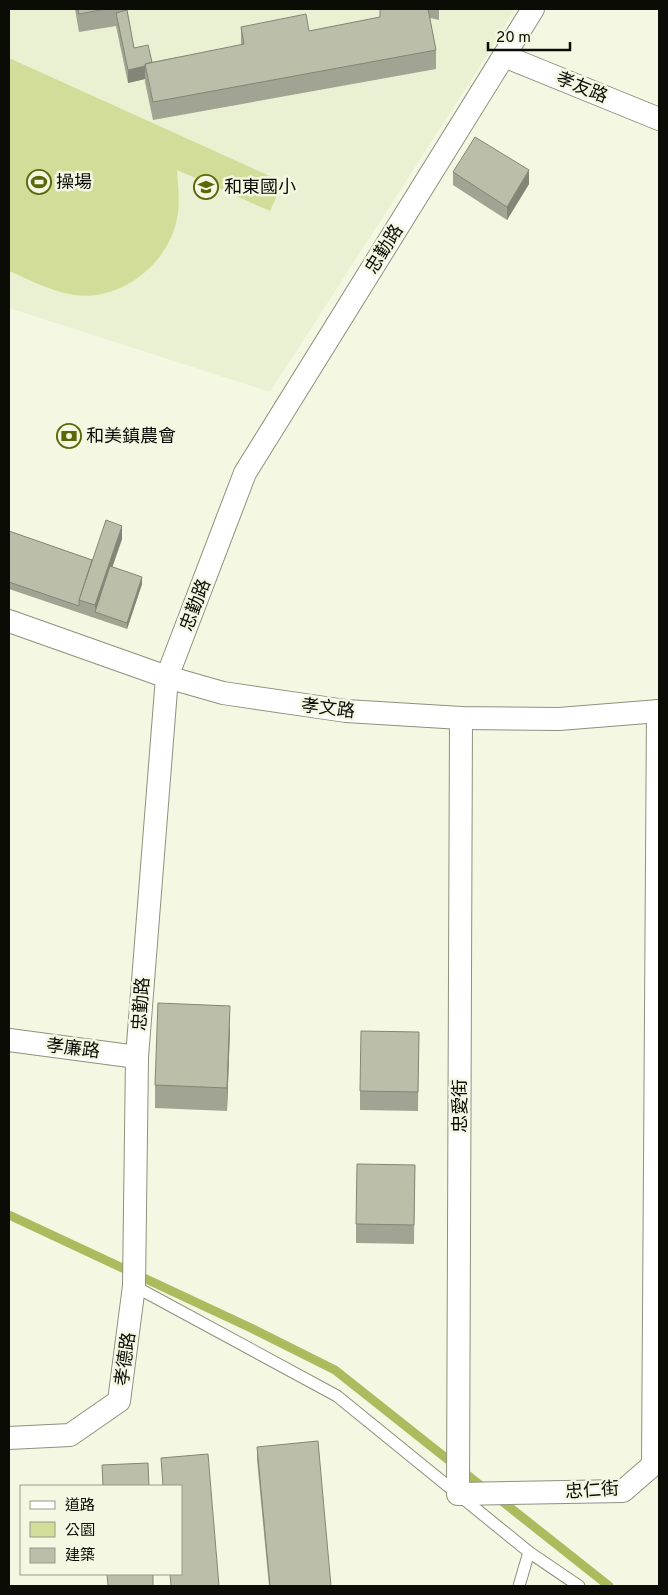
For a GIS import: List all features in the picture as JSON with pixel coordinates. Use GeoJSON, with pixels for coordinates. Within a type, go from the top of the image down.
{"type":"FeatureCollection","features":[{"type":"Feature","properties":{"kind":"street","name":"忠勤路"},"geometry":{"type":"LineString","coordinates":[[134,1286],[137,1057],[167,677],[245,473],[533,9]]}},
{"type":"Feature","properties":{"kind":"street","name":"孝友路"},"geometry":{"type":"LineString","coordinates":[[504,56],[659,119]]}},
{"type":"Feature","properties":{"kind":"street","name":"孝文路"},"geometry":{"type":"LineString","coordinates":[[9,621],[167,677],[224,693],[346,711],[461,718],[559,719],[659,711]]}},
{"type":"Feature","properties":{"kind":"street","name":"忠仁街"},"geometry":{"type":"LineString","coordinates":[[458,1494],[623,1491],[653,1465],[659,711]]}},
{"type":"Feature","properties":{"kind":"street","name":"忠愛街"},"geometry":{"type":"LineString","coordinates":[[458,1494],[461,718]]}},
{"type":"Feature","properties":{"kind":"street","name":"孝廉路"},"geometry":{"type":"LineString","coordinates":[[9,1040],[137,1057]]}},
{"type":"Feature","properties":{"kind":"street","name":"孝德路"},"geometry":{"type":"LineString","coordinates":[[9,1438],[70,1435],[119,1400],[134,1286]]}},
{"type":"Feature","properties":{"kind":"lane"},"geometry":{"type":"LineString","coordinates":[[134,1286],[336,1396],[529,1552],[578,1586]]}},
{"type":"Feature","properties":{"kind":"lane"},"geometry":{"type":"LineString","coordinates":[[519,1586],[529,1552]]}},
{"type":"Feature","properties":{"kind":"shaded area","name":"和東國小"},"geometry":{"type":"Polygon","coordinates":[[[9,9],[515,9],[481,65],[270,392],[9,308],[9,9]]]}},
{"type":"Feature","properties":{"kind":"green space"},"geometry":{"type":"Polygon","coordinates":[[[9,58],[283,182],[270,211],[177,170],[178,209],[176,223],[170,239],[150,268],[136,279],[121,288],[87,296],[53,290],[9,271],[9,58]]]}},
{"type":"Feature","properties":{"kind":"building"},"geometry":{"type":"Polygon","coordinates":[[[78,9],[106,9],[79,14],[78,9]]]}},
{"type":"Feature","properties":{"kind":"building"},"geometry":{"type":"Polygon","coordinates":[[[380,9],[428,9],[436,50],[153,102],[145,64],[244,44],[241,27],[306,14],[309,31],[380,17],[380,9]]]}},
{"type":"Feature","properties":{"kind":"building"},"geometry":{"type":"Polygon","coordinates":[[[127,10],[134,48],[148,45],[152,62],[145,64],[145,66],[128,70],[116,13],[127,10]]]}},
{"type":"Feature","properties":{"kind":"building"},"geometry":{"type":"Polygon","coordinates":[[[475,137],[529,170],[507,207],[453,172],[475,137]]]}},
{"type":"Feature","properties":{"kind":"building"},"geometry":{"type":"Polygon","coordinates":[[[106,520],[122,526],[95,605],[79,600],[106,520]]]}},
{"type":"Feature","properties":{"kind":"building"},"geometry":{"type":"Polygon","coordinates":[[[9,531],[92,560],[79,600],[79,606],[9,582],[9,531]]]}},
{"type":"Feature","properties":{"kind":"building"},"geometry":{"type":"Polygon","coordinates":[[[110,566],[142,577],[127,623],[95,612],[110,566]]]}},
{"type":"Feature","properties":{"kind":"building"},"geometry":{"type":"Polygon","coordinates":[[[158,1003],[230,1006],[227,1088],[155,1085],[158,1003]]]}},
{"type":"Feature","properties":{"kind":"building"},"geometry":{"type":"Polygon","coordinates":[[[361,1031],[419,1032],[418,1092],[360,1091],[361,1031]]]}},
{"type":"Feature","properties":{"kind":"building"},"geometry":{"type":"Polygon","coordinates":[[[357,1164],[415,1165],[414,1225],[356,1224],[357,1164]]]}},
{"type":"Feature","properties":{"kind":"building"},"geometry":{"type":"Polygon","coordinates":[[[318,1441],[331,1586],[270,1586],[257,1447],[318,1441]]]}},
{"type":"Feature","properties":{"kind":"building"},"geometry":{"type":"Polygon","coordinates":[[[208,1454],[219,1586],[171,1586],[170,1575],[182,1575],[182,1485],[163,1485],[161,1458],[208,1454]]]}},
{"type":"Feature","properties":{"kind":"building"},"geometry":{"type":"Polygon","coordinates":[[[148,1463],[149,1485],[103,1485],[102,1465],[148,1463]]]}},
{"type":"Feature","properties":{"kind":"building"},"geometry":{"type":"Polygon","coordinates":[[[107,1575],[153,1575],[153,1586],[108,1586],[107,1575]]]}},
{"type":"Feature","properties":{"kind":"waterway"},"geometry":{"type":"LineString","coordinates":[[9,1215],[251,1328],[335,1370],[485,1489]]}},
{"type":"Feature","properties":{"kind":"waterway"},"geometry":{"type":"LineString","coordinates":[[498,1498],[609,1586]]}},
{"type":"Feature","properties":{"kind":"place","name":"操場"},"geometry":{"type":"Point","coordinates":[39,182]}},
{"type":"Feature","properties":{"kind":"place","name":"和東國小"},"geometry":{"type":"Point","coordinates":[206,187]}},
{"type":"Feature","properties":{"kind":"place","name":"和美鎮農會"},"geometry":{"type":"Point","coordinates":[69,436]}}]}
